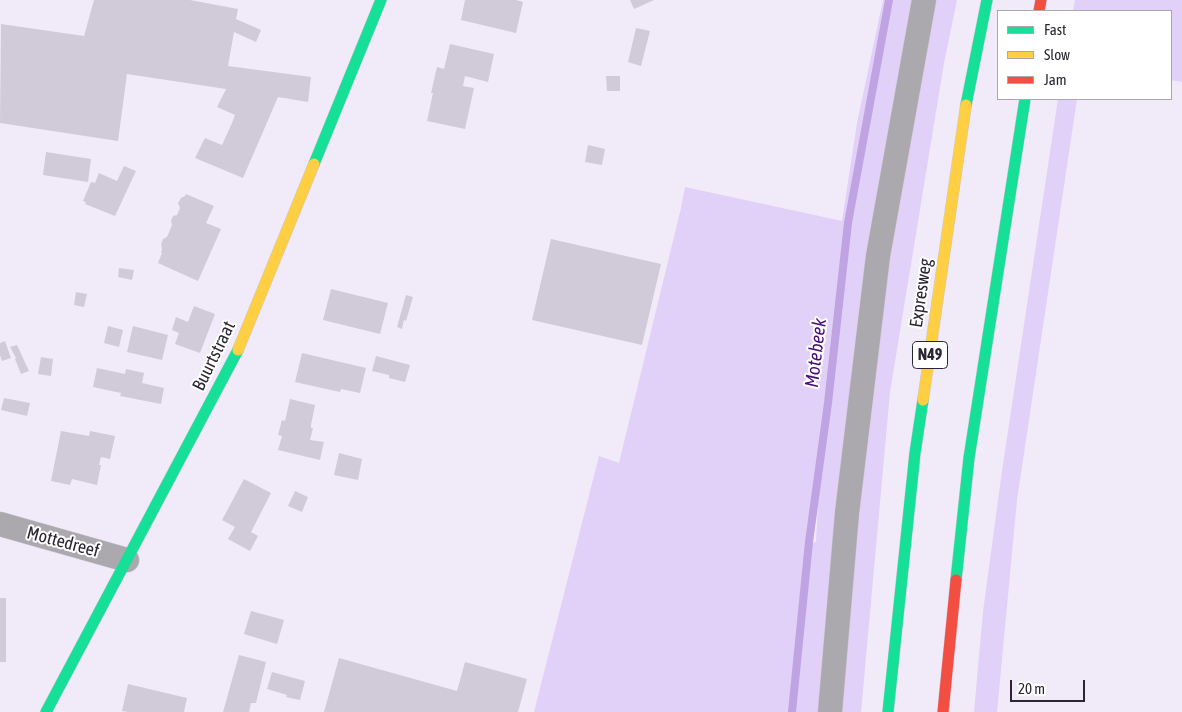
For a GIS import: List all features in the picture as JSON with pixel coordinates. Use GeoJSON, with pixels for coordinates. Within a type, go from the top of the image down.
{"type":"FeatureCollection","features":[{"type":"Feature","properties":{"kind":"main road","name":"Buurtstraat"},"geometry":{"type":"LineString","coordinates":[[46,712],[241,344],[381,0]]}},
{"type":"Feature","properties":{"kind":"main road","name":"Expresweg"},"geometry":{"type":"LineString","coordinates":[[888,712],[915,453],[964,118],[986,0]]}},
{"type":"Feature","properties":{"kind":"main road"},"geometry":{"type":"LineString","coordinates":[[943,712],[969,458],[1025,100]]}},
{"type":"Feature","properties":{"kind":"street"},"geometry":{"type":"LineString","coordinates":[[830,712],[847,514],[878,256],[924,0]]}},
{"type":"Feature","properties":{"kind":"street","name":"Mottedreef"},"geometry":{"type":"LineString","coordinates":[[0,524],[127,560]]}},
{"type":"Feature","properties":{"kind":"shaded area"},"geometry":{"type":"Polygon","coordinates":[[[883,0],[957,0],[944,63],[890,392],[861,712],[534,712],[599,456],[619,463],[685,187],[842,221],[857,123],[883,0]],[[820,469],[809,541],[816,542],[820,469]]]}},
{"type":"Feature","properties":{"kind":"shaded area"},"geometry":{"type":"Polygon","coordinates":[[[1075,0],[1182,0],[1182,82],[1172,80],[1172,10],[1073,10],[1075,0]]]}},
{"type":"Feature","properties":{"kind":"shaded area"},"geometry":{"type":"Polygon","coordinates":[[[1058,100],[1077,100],[1017,500],[997,712],[974,712],[983,612],[1002,471],[1058,100]]]}},
{"type":"Feature","properties":{"kind":"building"},"geometry":{"type":"Polygon","coordinates":[[[94,0],[190,0],[238,9],[236,19],[261,30],[256,42],[234,32],[228,66],[311,77],[308,102],[278,97],[243,178],[195,158],[205,138],[222,145],[232,123],[235,115],[217,107],[226,89],[127,74],[118,141],[0,123],[1,24],[84,36],[94,0]]]}},
{"type":"Feature","properties":{"kind":"building"},"geometry":{"type":"Polygon","coordinates":[[[465,0],[516,0],[523,2],[516,33],[461,20],[465,0]]]}},
{"type":"Feature","properties":{"kind":"building"},"geometry":{"type":"Polygon","coordinates":[[[630,0],[654,0],[634,9],[630,0]]]}},
{"type":"Feature","properties":{"kind":"building"},"geometry":{"type":"Polygon","coordinates":[[[636,28],[650,31],[641,66],[628,62],[636,28]]]}},
{"type":"Feature","properties":{"kind":"building"},"geometry":{"type":"Polygon","coordinates":[[[450,44],[494,54],[488,82],[465,76],[463,86],[474,88],[465,129],[427,121],[437,67],[444,69],[450,44]]]}},
{"type":"Feature","properties":{"kind":"building"},"geometry":{"type":"Polygon","coordinates":[[[606,76],[620,76],[620,91],[607,91],[606,76]]]}},
{"type":"Feature","properties":{"kind":"building"},"geometry":{"type":"Polygon","coordinates":[[[588,145],[605,149],[602,165],[585,162],[588,145]]]}},
{"type":"Feature","properties":{"kind":"building"},"geometry":{"type":"Polygon","coordinates":[[[46,152],[91,159],[88,182],[43,175],[46,152]]]}},
{"type":"Feature","properties":{"kind":"building"},"geometry":{"type":"Polygon","coordinates":[[[124,166],[136,171],[115,216],[85,204],[86,202],[83,201],[91,182],[95,183],[99,173],[117,181],[124,166]]]}},
{"type":"Feature","properties":{"kind":"building"},"geometry":{"type":"Polygon","coordinates":[[[186,194],[214,206],[206,223],[221,229],[198,281],[158,263],[162,253],[161,245],[163,239],[167,237],[172,225],[173,216],[177,215],[180,208],[178,203],[186,194]]]}},
{"type":"Feature","properties":{"kind":"building"},"geometry":{"type":"Polygon","coordinates":[[[551,239],[661,264],[642,345],[532,320],[551,239]]]}},
{"type":"Feature","properties":{"kind":"building"},"geometry":{"type":"Polygon","coordinates":[[[119,268],[134,270],[132,280],[118,277],[119,268]]]}},
{"type":"Feature","properties":{"kind":"building"},"geometry":{"type":"Polygon","coordinates":[[[331,289],[388,303],[380,334],[323,320],[331,289]]]}},
{"type":"Feature","properties":{"kind":"building"},"geometry":{"type":"Polygon","coordinates":[[[76,292],[87,294],[84,307],[74,305],[76,292]]]}},
{"type":"Feature","properties":{"kind":"building"},"geometry":{"type":"Polygon","coordinates":[[[406,295],[413,297],[402,329],[397,327],[406,295]]]}},
{"type":"Feature","properties":{"kind":"building"},"geometry":{"type":"Polygon","coordinates":[[[194,306],[215,314],[200,353],[175,344],[179,333],[172,330],[176,317],[188,322],[194,306]]]}},
{"type":"Feature","properties":{"kind":"building"},"geometry":{"type":"Polygon","coordinates":[[[108,326],[123,330],[119,347],[104,343],[108,326]]]}},
{"type":"Feature","properties":{"kind":"building"},"geometry":{"type":"Polygon","coordinates":[[[133,326],[168,335],[162,360],[127,352],[133,326]]]}},
{"type":"Feature","properties":{"kind":"building"},"geometry":{"type":"Polygon","coordinates":[[[5,341],[11,358],[2,361],[0,343],[5,341]]]}},
{"type":"Feature","properties":{"kind":"building"},"geometry":{"type":"Polygon","coordinates":[[[17,345],[29,371],[21,374],[10,347],[17,345]]]}},
{"type":"Feature","properties":{"kind":"building"},"geometry":{"type":"Polygon","coordinates":[[[302,353],[366,368],[360,393],[341,389],[340,392],[295,382],[302,353]]]}},
{"type":"Feature","properties":{"kind":"building"},"geometry":{"type":"Polygon","coordinates":[[[376,356],[410,365],[405,382],[389,378],[389,375],[372,371],[376,356]]]}},
{"type":"Feature","properties":{"kind":"building"},"geometry":{"type":"Polygon","coordinates":[[[41,357],[53,359],[51,376],[38,374],[41,357]]]}},
{"type":"Feature","properties":{"kind":"building"},"geometry":{"type":"Polygon","coordinates":[[[97,368],[125,374],[126,369],[144,373],[142,383],[164,388],[161,404],[120,396],[121,393],[93,387],[97,368]]]}},
{"type":"Feature","properties":{"kind":"building"},"geometry":{"type":"Polygon","coordinates":[[[4,398],[30,403],[27,416],[1,410],[4,398]]]}},
{"type":"Feature","properties":{"kind":"building"},"geometry":{"type":"Polygon","coordinates":[[[290,399],[315,405],[310,440],[324,442],[320,460],[278,450],[282,436],[278,435],[282,420],[285,421],[290,399]]]}},
{"type":"Feature","properties":{"kind":"building"},"geometry":{"type":"Polygon","coordinates":[[[61,431],[89,436],[90,431],[115,436],[110,459],[101,457],[97,485],[72,479],[70,485],[51,481],[61,431]]]}},
{"type":"Feature","properties":{"kind":"building"},"geometry":{"type":"Polygon","coordinates":[[[339,453],[362,459],[358,480],[334,475],[339,453]]]}},
{"type":"Feature","properties":{"kind":"building"},"geometry":{"type":"Polygon","coordinates":[[[244,479],[271,493],[251,532],[258,536],[250,551],[228,539],[235,527],[222,520],[244,479]]]}},
{"type":"Feature","properties":{"kind":"building"},"geometry":{"type":"Polygon","coordinates":[[[295,491],[308,497],[302,512],[288,506],[295,491]]]}},
{"type":"Feature","properties":{"kind":"building"},"geometry":{"type":"Polygon","coordinates":[[[0,598],[6,598],[6,662],[0,662],[0,598]]]}},
{"type":"Feature","properties":{"kind":"building"},"geometry":{"type":"Polygon","coordinates":[[[251,611],[284,620],[277,644],[244,634],[251,611]]]}},
{"type":"Feature","properties":{"kind":"building"},"geometry":{"type":"Polygon","coordinates":[[[239,655],[266,662],[256,703],[251,703],[249,712],[223,712],[239,655]]]}},
{"type":"Feature","properties":{"kind":"building"},"geometry":{"type":"Polygon","coordinates":[[[339,658],[457,691],[465,662],[527,679],[518,712],[324,712],[339,658]]]}},
{"type":"Feature","properties":{"kind":"building"},"geometry":{"type":"Polygon","coordinates":[[[272,672],[305,681],[300,700],[286,697],[287,695],[267,689],[272,672]]]}},
{"type":"Feature","properties":{"kind":"building"},"geometry":{"type":"Polygon","coordinates":[[[128,684],[187,698],[184,712],[122,711],[128,684]]]}},
{"type":"Feature","properties":{"kind":"waterway","name":"Motebeek"},"geometry":{"type":"LineString","coordinates":[[792,712],[809,542],[828,403],[848,223],[889,0]]}},
{"type":"Feature","properties":{"kind":"traffic: fast"},"geometry":{"type":"LineString","coordinates":[[314,164],[381,0]]}},
{"type":"Feature","properties":{"kind":"traffic: fast"},"geometry":{"type":"LineString","coordinates":[[966,105],[987,0]]}},
{"type":"Feature","properties":{"kind":"traffic: fast"},"geometry":{"type":"LineString","coordinates":[[956,580],[969,458],[1025,100]]}},
{"type":"Feature","properties":{"kind":"traffic: fast"},"geometry":{"type":"LineString","coordinates":[[46,712],[238,350]]}},
{"type":"Feature","properties":{"kind":"traffic: fast"},"geometry":{"type":"LineString","coordinates":[[888,712],[915,453],[923,400]]}},
{"type":"Feature","properties":{"kind":"traffic: slow"},"geometry":{"type":"LineString","coordinates":[[923,400],[966,105]]}},
{"type":"Feature","properties":{"kind":"traffic: slow"},"geometry":{"type":"LineString","coordinates":[[238,350],[314,164]]}},
{"type":"Feature","properties":{"kind":"traffic: jam"},"geometry":{"type":"LineString","coordinates":[[1039,10],[1041,0]]}},
{"type":"Feature","properties":{"kind":"traffic: jam"},"geometry":{"type":"LineString","coordinates":[[943,712],[956,580]]}}]}
